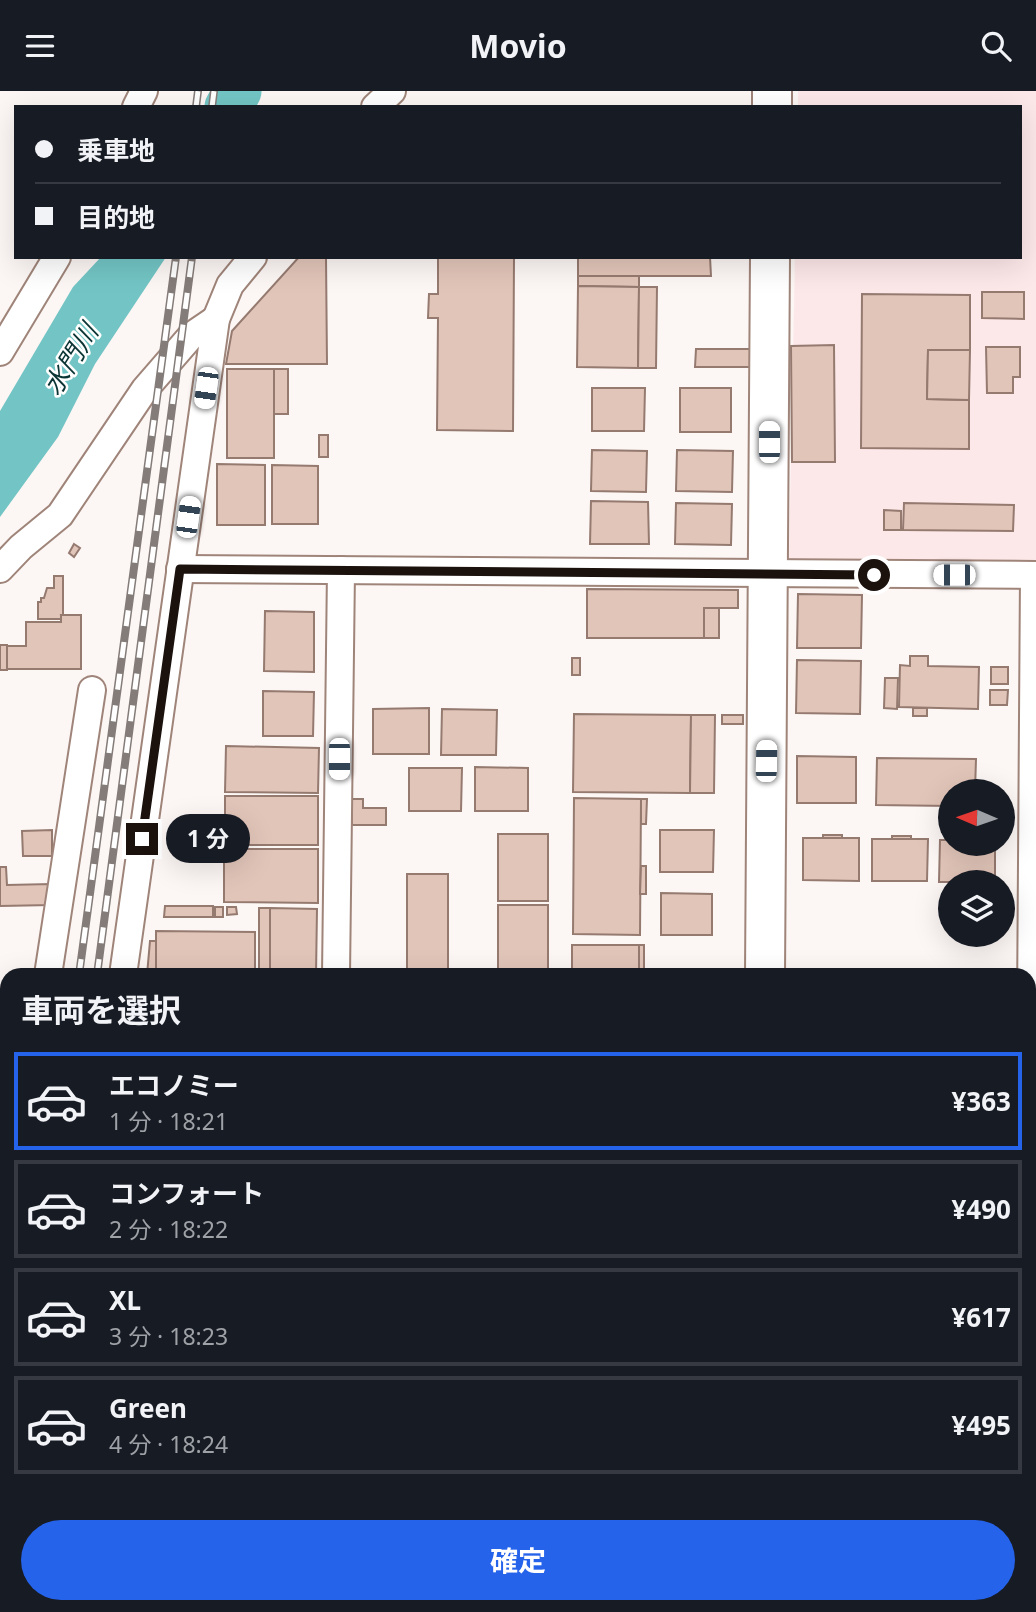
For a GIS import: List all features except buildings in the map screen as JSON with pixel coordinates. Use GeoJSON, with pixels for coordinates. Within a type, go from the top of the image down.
{"type":"FeatureCollection","features":[{"type":"Feature","properties":{"kind":"street"},"geometry":{"type":"LineString","coordinates":[[377,105],[392,91]]}},
{"type":"Feature","properties":{"kind":"street"},"geometry":{"type":"LineString","coordinates":[[0,352],[56,259]]}},
{"type":"Feature","properties":{"kind":"street"},"geometry":{"type":"LineString","coordinates":[[124,968],[216,319],[230,285],[251,259]]}},
{"type":"Feature","properties":{"kind":"street"},"geometry":{"type":"LineString","coordinates":[[765,968],[771,259]]}},
{"type":"Feature","properties":{"kind":"street"},"geometry":{"type":"LineString","coordinates":[[0,569],[60,515],[145,389],[191,336],[216,319]]}},
{"type":"Feature","properties":{"kind":"street"},"geometry":{"type":"LineString","coordinates":[[180,569],[1035,575],[1033,968]]}},
{"type":"Feature","properties":{"kind":"street"},"geometry":{"type":"LineString","coordinates":[[336,968],[341,570]]}},
{"type":"Feature","properties":{"kind":"street"},"geometry":{"type":"LineString","coordinates":[[49,968],[92,689]]}},
{"type":"Feature","properties":{"kind":"shaded area"},"geometry":{"type":"Polygon","coordinates":[[[798,91],[1036,91],[1036,562],[789,561],[795,259],[1022,259],[1022,105],[798,105],[798,91]]]}},
{"type":"Feature","properties":{"kind":"water","name":"水門川"},"geometry":{"type":"Polygon","coordinates":[[[99,259],[165,259],[95,364],[58,437],[0,517],[0,411],[73,287],[99,259]]]}},
{"type":"Feature","properties":{"kind":"waterway","name":"水門川"},"geometry":{"type":"LineString","coordinates":[[229,105],[238,91]]}},
{"type":"Feature","properties":{"kind":"railway"},"geometry":{"type":"LineString","coordinates":[[196,105],[198,91]]}},
{"type":"Feature","properties":{"kind":"railway"},"geometry":{"type":"LineString","coordinates":[[212,105],[214,91]]}},
{"type":"Feature","properties":{"kind":"railway"},"geometry":{"type":"LineString","coordinates":[[80,968],[176,259]]}},
{"type":"Feature","properties":{"kind":"railway"},"geometry":{"type":"LineString","coordinates":[[98,968],[192,259]]}},
{"type":"Feature","properties":{"kind":"route"},"geometry":{"type":"LineString","coordinates":[[142,839],[180,569],[874,575]]}}]}
